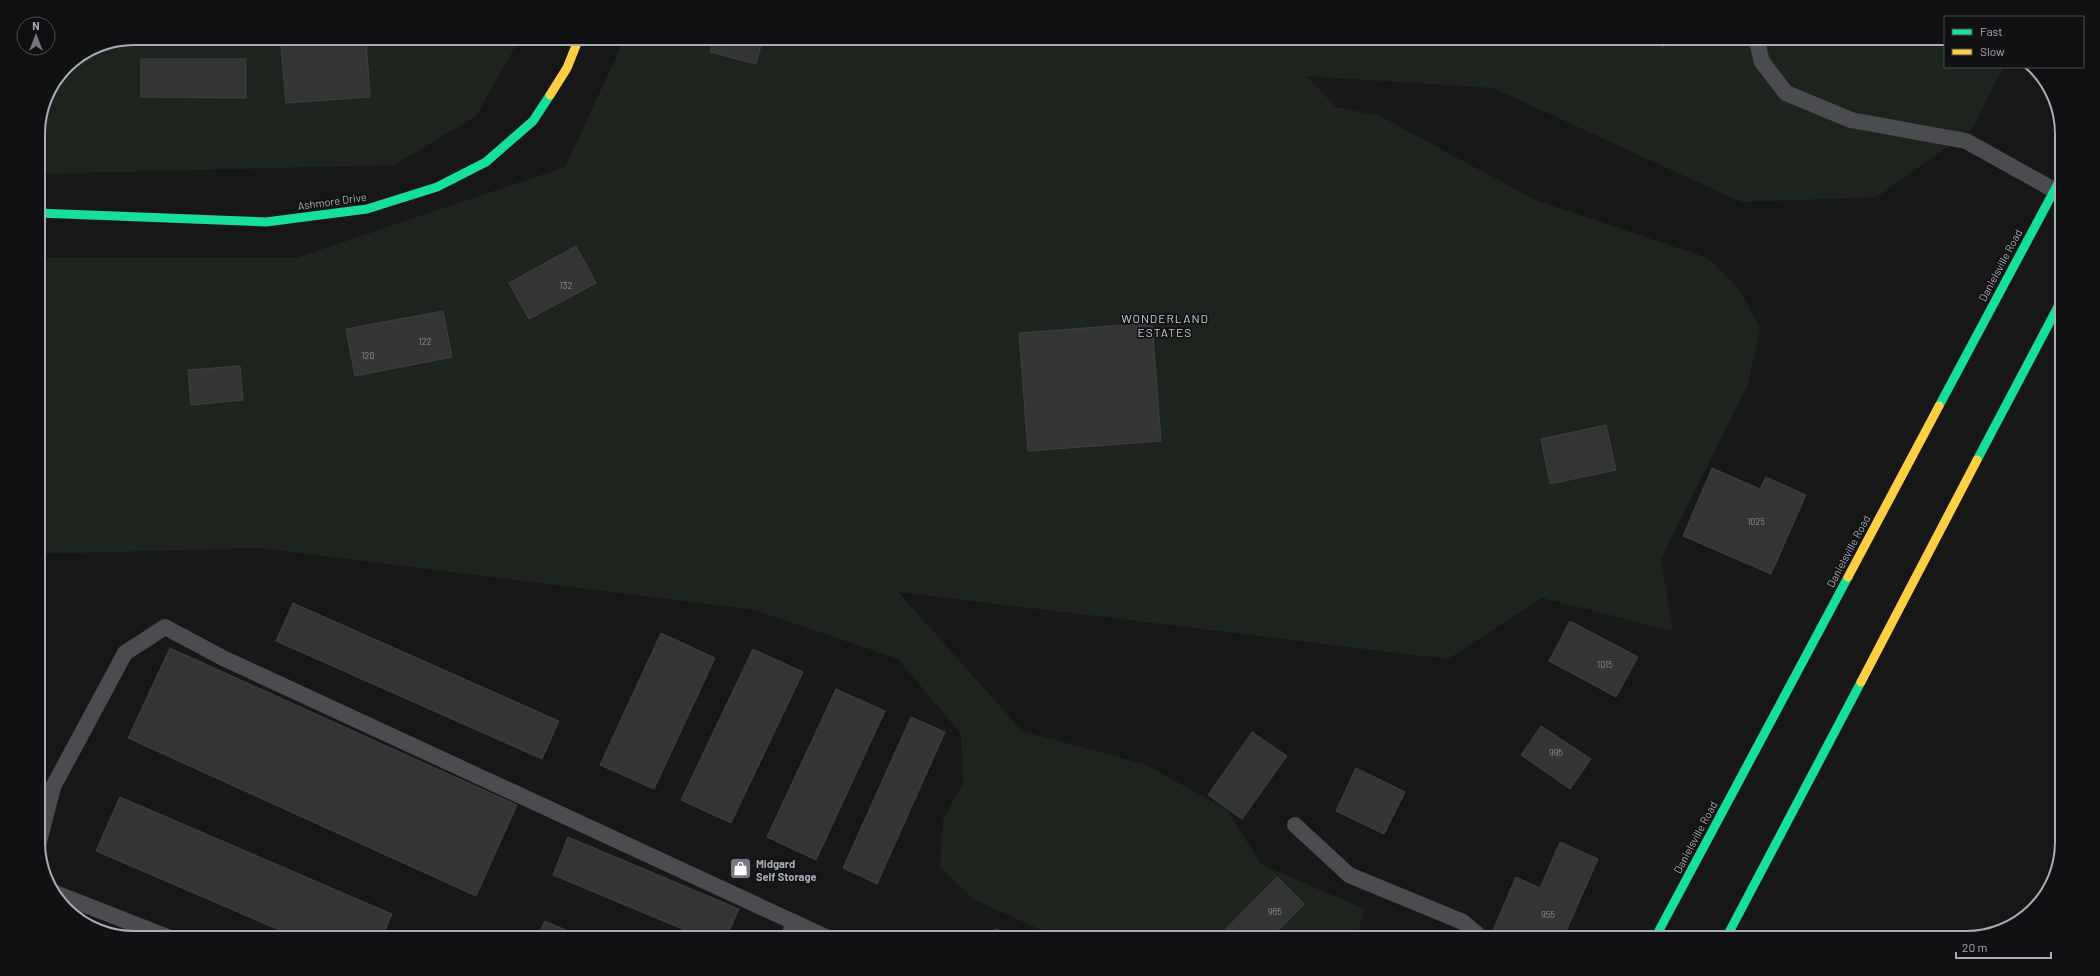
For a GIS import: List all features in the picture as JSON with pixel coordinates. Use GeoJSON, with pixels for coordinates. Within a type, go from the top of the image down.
{"type":"FeatureCollection","features":[{"type":"Feature","properties":{"kind":"main road","name":"Ashmore Drive"},"geometry":{"type":"LineString","coordinates":[[45,213],[266,222],[367,209],[437,187],[486,162],[533,121],[567,68],[576,45]]}},
{"type":"Feature","properties":{"kind":"main road","name":"Danielsville Road"},"geometry":{"type":"LineString","coordinates":[[1659,931],[2054,190]]}},
{"type":"Feature","properties":{"kind":"main road"},"geometry":{"type":"LineString","coordinates":[[1730,931],[2055,312]]}},
{"type":"Feature","properties":{"kind":"lane"},"geometry":{"type":"LineString","coordinates":[[1758,45],[1762,62],[1786,93],[1851,120],[1966,141],[2054,190]]}},
{"type":"Feature","properties":{"kind":"lane"},"geometry":{"type":"LineString","coordinates":[[45,818],[53,787],[126,653],[165,627],[223,658],[813,931]]}},
{"type":"Feature","properties":{"kind":"lane"},"geometry":{"type":"LineString","coordinates":[[1295,825],[1349,875],[1463,922],[1474,931]]}},
{"type":"Feature","properties":{"kind":"lane"},"geometry":{"type":"LineString","coordinates":[[63,896],[152,931]]}},
{"type":"Feature","properties":{"kind":"lane"},"geometry":{"type":"LineString","coordinates":[[791,931],[794,922]]}},
{"type":"Feature","properties":{"kind":"shaded area"},"geometry":{"type":"Polygon","coordinates":[[[128,45],[516,45],[476,116],[394,165],[45,174],[45,128],[48,111],[54,94],[67,75],[84,60],[94,54],[116,47],[128,45]]]}},
{"type":"Feature","properties":{"kind":"shaded area"},"geometry":{"type":"Polygon","coordinates":[[[622,45],[1944,45],[1944,68],[2003,68],[1973,128],[1877,197],[1741,202],[1493,88],[1306,76],[1336,107],[1380,116],[1535,200],[1708,258],[1739,289],[1760,328],[1748,384],[1661,559],[1673,631],[1542,598],[1448,659],[898,592],[1022,731],[1144,764],[1226,809],[1261,864],[1364,909],[1358,931],[1044,931],[973,899],[940,867],[943,820],[963,783],[961,734],[898,659],[755,610],[260,548],[45,554],[45,258],[296,258],[565,167],[622,45]]]}},
{"type":"Feature","properties":{"kind":"building"},"geometry":{"type":"Polygon","coordinates":[[[366,45],[370,97],[286,103],[281,46],[366,45]]]}},
{"type":"Feature","properties":{"kind":"building"},"geometry":{"type":"Polygon","coordinates":[[[712,45],[761,45],[756,64],[710,52],[712,45]]]}},
{"type":"Feature","properties":{"kind":"building"},"geometry":{"type":"Polygon","coordinates":[[[141,59],[246,59],[246,98],[141,97],[141,59]]]}},
{"type":"Feature","properties":{"kind":"building"},"geometry":{"type":"Polygon","coordinates":[[[576,246],[596,283],[529,319],[509,283],[576,246]]]}},
{"type":"Feature","properties":{"kind":"building"},"geometry":{"type":"Polygon","coordinates":[[[443,311],[452,357],[355,376],[346,329],[443,311]]]}},
{"type":"Feature","properties":{"kind":"building"},"geometry":{"type":"Polygon","coordinates":[[[1152,323],[1161,441],[1028,451],[1019,333],[1152,323]]]}},
{"type":"Feature","properties":{"kind":"building"},"geometry":{"type":"Polygon","coordinates":[[[240,366],[243,400],[191,405],[188,370],[240,366]]]}},
{"type":"Feature","properties":{"kind":"building"},"geometry":{"type":"Polygon","coordinates":[[[1606,425],[1616,470],[1550,484],[1541,439],[1606,425]]]}},
{"type":"Feature","properties":{"kind":"building"},"geometry":{"type":"Polygon","coordinates":[[[1712,468],[1760,489],[1766,477],[1806,495],[1771,574],[1683,536],[1712,468]]]}},
{"type":"Feature","properties":{"kind":"building"},"geometry":{"type":"Polygon","coordinates":[[[293,603],[559,721],[542,759],[276,641],[293,603]]]}},
{"type":"Feature","properties":{"kind":"building"},"geometry":{"type":"Polygon","coordinates":[[[1570,621],[1638,657],[1616,697],[1549,661],[1570,621]]]}},
{"type":"Feature","properties":{"kind":"building"},"geometry":{"type":"Polygon","coordinates":[[[661,633],[715,658],[654,789],[600,765],[661,633]]]}},
{"type":"Feature","properties":{"kind":"building"},"geometry":{"type":"Polygon","coordinates":[[[170,648],[517,805],[476,896],[128,738],[170,648]]]}},
{"type":"Feature","properties":{"kind":"building"},"geometry":{"type":"Polygon","coordinates":[[[753,649],[803,672],[731,823],[681,800],[753,649]]]}},
{"type":"Feature","properties":{"kind":"building"},"geometry":{"type":"Polygon","coordinates":[[[836,689],[885,711],[816,860],[767,837],[836,689]]]}},
{"type":"Feature","properties":{"kind":"building"},"geometry":{"type":"Polygon","coordinates":[[[911,717],[945,732],[877,884],[843,868],[911,717]]]}},
{"type":"Feature","properties":{"kind":"building"},"geometry":{"type":"Polygon","coordinates":[[[1541,726],[1591,759],[1570,789],[1521,755],[1541,726]]]}},
{"type":"Feature","properties":{"kind":"building"},"geometry":{"type":"Polygon","coordinates":[[[1252,732],[1287,756],[1242,819],[1208,795],[1252,732]]]}},
{"type":"Feature","properties":{"kind":"building"},"geometry":{"type":"Polygon","coordinates":[[[1356,768],[1405,792],[1384,834],[1336,811],[1356,768]]]}},
{"type":"Feature","properties":{"kind":"building"},"geometry":{"type":"Polygon","coordinates":[[[120,797],[392,914],[385,931],[282,931],[96,851],[120,797]]]}},
{"type":"Feature","properties":{"kind":"building"},"geometry":{"type":"Polygon","coordinates":[[[568,837],[739,909],[729,931],[687,931],[553,875],[568,837]]]}},
{"type":"Feature","properties":{"kind":"building"},"geometry":{"type":"Polygon","coordinates":[[[1560,842],[1598,859],[1566,931],[1493,931],[1516,877],[1540,888],[1560,842]]]}},
{"type":"Feature","properties":{"kind":"building"},"geometry":{"type":"Polygon","coordinates":[[[1277,877],[1304,904],[1278,931],[1224,931],[1277,877]]]}},
{"type":"Feature","properties":{"kind":"building"},"geometry":{"type":"Polygon","coordinates":[[[545,921],[568,931],[540,931],[545,921]]]}},
{"type":"Feature","properties":{"kind":"traffic: fast"},"geometry":{"type":"LineString","coordinates":[[45,213],[266,222],[367,209],[437,187],[486,162],[533,121],[550,95]]}},
{"type":"Feature","properties":{"kind":"traffic: fast"},"geometry":{"type":"LineString","coordinates":[[1939,406],[2055,189]]}},
{"type":"Feature","properties":{"kind":"traffic: fast"},"geometry":{"type":"LineString","coordinates":[[1977,460],[2055,312]]}},
{"type":"Feature","properties":{"kind":"traffic: fast"},"geometry":{"type":"LineString","coordinates":[[1659,931],[1848,577]]}},
{"type":"Feature","properties":{"kind":"traffic: fast"},"geometry":{"type":"LineString","coordinates":[[1730,931],[1861,682]]}},
{"type":"Feature","properties":{"kind":"traffic: slow"},"geometry":{"type":"LineString","coordinates":[[550,95],[567,68],[576,45]]}},
{"type":"Feature","properties":{"kind":"traffic: slow"},"geometry":{"type":"LineString","coordinates":[[1848,577],[1939,406]]}},
{"type":"Feature","properties":{"kind":"traffic: slow"},"geometry":{"type":"LineString","coordinates":[[1861,682],[1977,460]]}},
{"type":"Feature","properties":{"kind":"place","name":"Midgard Self Storage"},"geometry":{"type":"Point","coordinates":[740,869]}},
{"type":"Feature","properties":{"kind":"district","name":"WONDERLAND ESTATES"},"geometry":{"type":"Point","coordinates":[1165,325]}}]}
